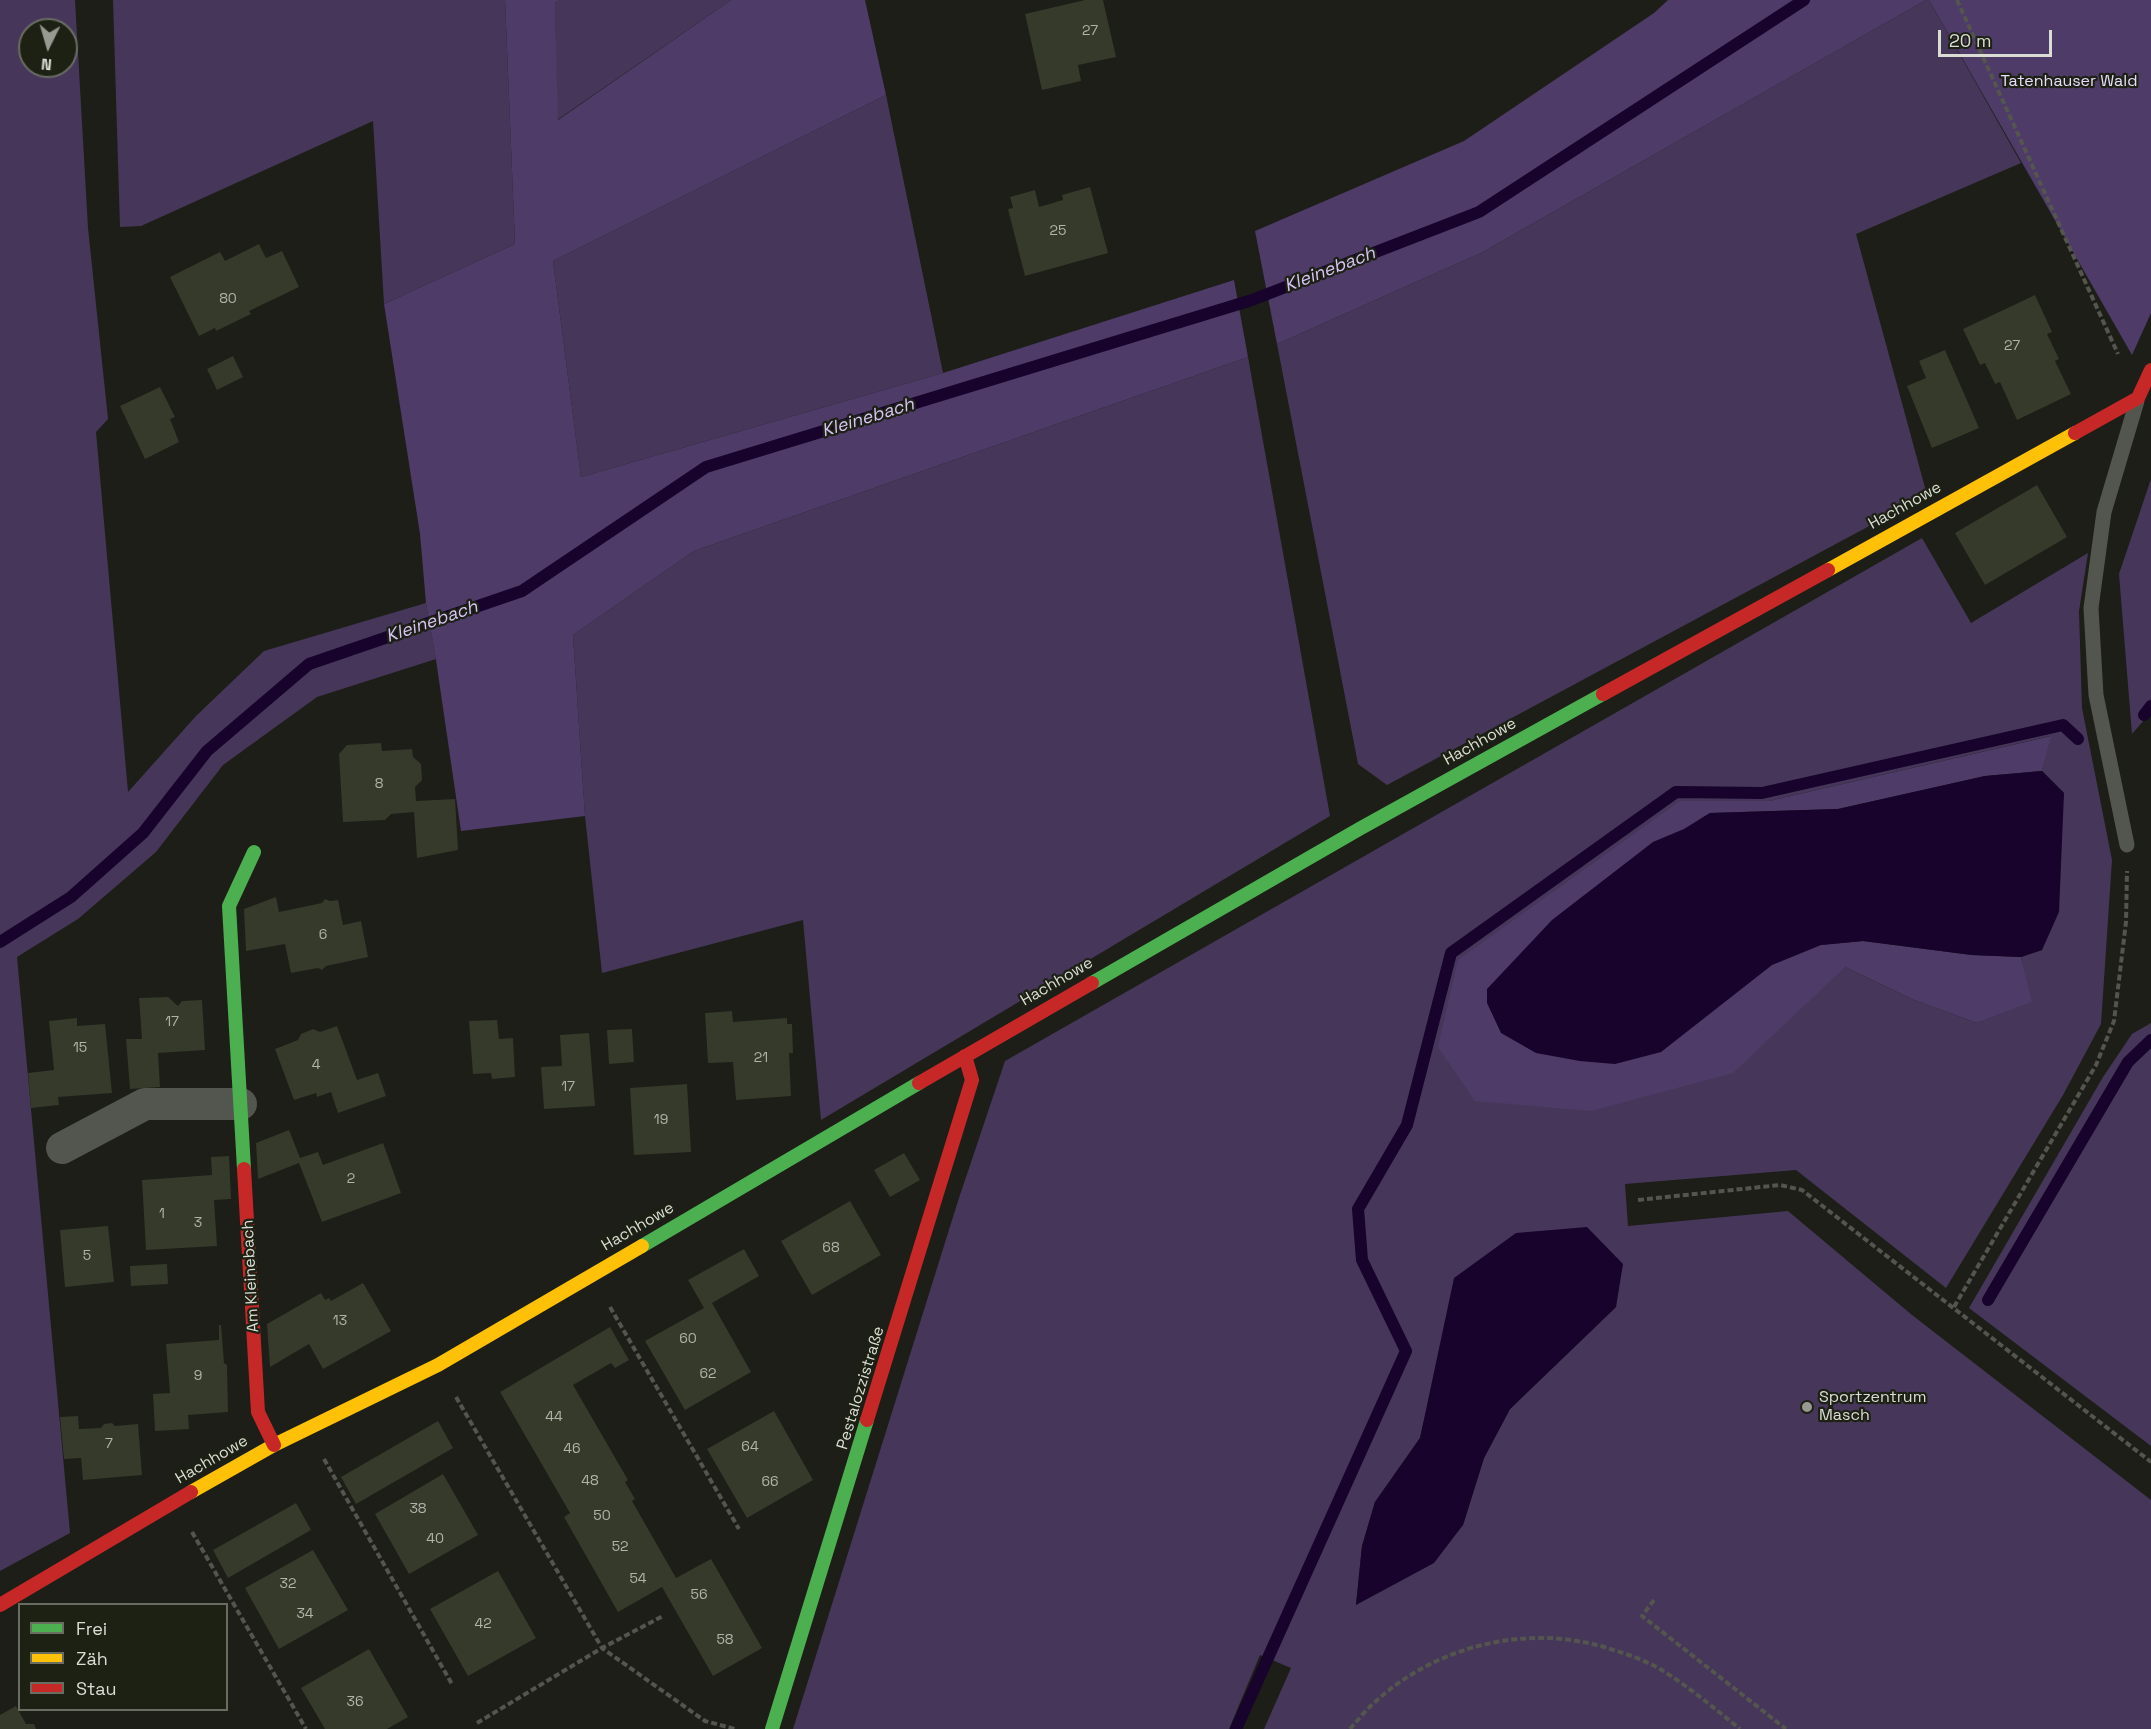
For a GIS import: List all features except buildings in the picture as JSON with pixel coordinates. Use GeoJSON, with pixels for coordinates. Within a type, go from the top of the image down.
{"type":"FeatureCollection","features":[{"type":"Feature","properties":{"kind":"street"},"geometry":{"type":"LineString","coordinates":[[2138,398],[2151,370]]}},
{"type":"Feature","properties":{"kind":"street","name":"Hachhowe"},"geometry":{"type":"LineString","coordinates":[[0,1605],[174,1501],[274,1445],[438,1365],[965,1056],[1371,823],[2138,398]]}},
{"type":"Feature","properties":{"kind":"street","name":"Am Kleinebach"},"geometry":{"type":"LineString","coordinates":[[254,852],[229,906],[258,1412],[274,1445]]}},
{"type":"Feature","properties":{"kind":"street","name":"Pestalozzistraße"},"geometry":{"type":"LineString","coordinates":[[772,1729],[969,1091],[972,1080],[965,1056]]}},
{"type":"Feature","properties":{"kind":"street"},"geometry":{"type":"LineString","coordinates":[[62,1148],[145,1104],[241,1104]]}},
{"type":"Feature","properties":{"kind":"lane"},"geometry":{"type":"LineString","coordinates":[[2127,845],[2096,695],[2091,608],[2104,512],[2138,398]]}},
{"type":"Feature","properties":{"kind":"path"},"geometry":{"type":"LineString","coordinates":[[1957,0],[2138,398]]}},
{"type":"Feature","properties":{"kind":"path"},"geometry":{"type":"LineString","coordinates":[[1954,1307],[2096,1065],[2114,1022],[2126,922],[2127,845]]}},
{"type":"Feature","properties":{"kind":"path"},"geometry":{"type":"LineString","coordinates":[[1638,1200],[1780,1185],[1802,1190],[2151,1462]]}},
{"type":"Feature","properties":{"kind":"path"},"geometry":{"type":"LineString","coordinates":[[591,1275],[739,1529]]}},
{"type":"Feature","properties":{"kind":"path"},"geometry":{"type":"LineString","coordinates":[[438,1365],[602,1648],[705,1720],[735,1729]]}},
{"type":"Feature","properties":{"kind":"path"},"geometry":{"type":"LineString","coordinates":[[306,1428],[453,1686]]}},
{"type":"Feature","properties":{"kind":"path"},"geometry":{"type":"LineString","coordinates":[[174,1501],[306,1729]]}},
{"type":"Feature","properties":{"kind":"path"},"geometry":{"type":"LineString","coordinates":[[1654,1600],[1642,1616],[1786,1729]]}},
{"type":"Feature","properties":{"kind":"path"},"geometry":{"type":"LineString","coordinates":[[477,1723],[602,1648],[663,1616]]}},
{"type":"Feature","properties":{"kind":"path"},"geometry":{"type":"LineString","coordinates":[[1350,1729],[1375,1702],[1405,1679],[1438,1660],[1473,1646],[1510,1639],[1549,1638],[1586,1642],[1623,1653],[1658,1668],[1740,1729]]}},
{"type":"Feature","properties":{"kind":"shaded area"},"geometry":{"type":"Polygon","coordinates":[[[0,0],[75,0],[76,18],[18,18],[18,78],[78,78],[78,53],[88,228],[108,419],[96,432],[128,792],[196,716],[264,651],[426,603],[436,659],[317,697],[223,765],[156,852],[78,919],[17,957],[70,1533],[0,1571],[0,0]]]}},
{"type":"Feature","properties":{"kind":"shaded area"},"geometry":{"type":"Polygon","coordinates":[[[113,0],[505,0],[515,244],[384,304],[373,121],[141,226],[120,227],[113,0]]]}},
{"type":"Feature","properties":{"kind":"shaded area"},"geometry":{"type":"Polygon","coordinates":[[[559,0],[731,0],[557,120],[555,3],[559,0]]]}},
{"type":"Feature","properties":{"kind":"shaded area"},"geometry":{"type":"Polygon","coordinates":[[[1929,0],[2021,163],[1856,234],[1927,495],[1387,785],[1358,764],[1277,344],[1481,253],[1929,0]]]}},
{"type":"Feature","properties":{"kind":"shaded area"},"geometry":{"type":"Polygon","coordinates":[[[886,95],[943,373],[581,477],[553,261],[886,95]]]}},
{"type":"Feature","properties":{"kind":"shaded area"},"geometry":{"type":"Polygon","coordinates":[[[1248,357],[1330,816],[821,1120],[803,920],[602,973],[585,816],[573,635],[694,551],[1248,357]]]}},
{"type":"Feature","properties":{"kind":"shaded area"},"geometry":{"type":"Polygon","coordinates":[[[2151,479],[2151,712],[2132,734],[2119,574],[2151,479]]]}},
{"type":"Feature","properties":{"kind":"shaded area"},"geometry":{"type":"Polygon","coordinates":[[[1922,538],[1971,623],[2088,553],[2079,611],[2082,708],[2112,860],[2101,1024],[2063,1095],[1946,1288],[1796,1170],[1625,1184],[1628,1226],[1788,1211],[1912,1315],[2151,1500],[2151,1729],[1264,1729],[1291,1668],[1260,1655],[1229,1729],[793,1729],[958,1201],[1005,1061],[1922,538]],[[2050,736],[1769,801],[1680,801],[1845,967],[1914,1000],[1977,1023],[2031,1002],[2021,957],[2042,950],[2064,793],[2042,771],[2050,736]],[[1616,1307],[1437,1366],[1420,1438],[1375,1502],[1362,1546],[1356,1605],[1463,1525],[1484,1458],[1510,1409],[1616,1307]]]}},
{"type":"Feature","properties":{"kind":"shaded area"},"geometry":{"type":"Polygon","coordinates":[[[2042,771],[2064,793],[2059,912],[2042,950],[2021,957],[1972,955],[1863,941],[1821,945],[1772,965],[1661,1052],[1615,1064],[1580,1061],[1536,1053],[1501,1033],[1487,1003],[1487,989],[1552,920],[1653,842],[1684,829],[1710,813],[1838,809],[1985,776],[2042,771]]]}},
{"type":"Feature","properties":{"kind":"shaded area"},"geometry":{"type":"Polygon","coordinates":[[[2151,1023],[2151,1446],[1969,1308],[2103,1077],[2132,1034],[2151,1023]]]}},
{"type":"Feature","properties":{"kind":"shaded area"},"geometry":{"type":"Polygon","coordinates":[[[1587,1227],[1623,1264],[1616,1307],[1510,1409],[1484,1458],[1463,1525],[1434,1563],[1356,1605],[1362,1546],[1375,1502],[1420,1438],[1454,1278],[1516,1233],[1587,1227]]]}},
{"type":"Feature","properties":{"kind":"green space"},"geometry":{"type":"Polygon","coordinates":[[[505,0],[559,0],[555,3],[558,120],[731,0],[865,0],[886,95],[553,261],[581,477],[943,373],[1234,280],[1248,357],[694,551],[573,635],[585,816],[461,831],[426,603],[420,534],[384,304],[515,244],[505,0]]]}},
{"type":"Feature","properties":{"kind":"green space"},"geometry":{"type":"Polygon","coordinates":[[[1668,0],[1926,0],[1481,253],[1277,344],[1255,231],[1464,141],[1654,13],[1668,0]]]}},
{"type":"Feature","properties":{"kind":"green space","name":"Tatenhauser Wald"},"geometry":{"type":"Polygon","coordinates":[[[1929,0],[2151,0],[2151,313],[2132,355],[1929,0]]]}},
{"type":"Feature","properties":{"kind":"green space"},"geometry":{"type":"Polygon","coordinates":[[[2051,736],[2042,771],[1985,776],[1838,809],[1710,813],[1684,829],[1653,842],[1536,1053],[1580,1061],[1615,1064],[1661,1052],[1772,965],[1821,945],[1863,941],[1972,955],[2021,957],[2032,1002],[1977,1023],[1914,1000],[1845,967],[1733,1073],[1591,1111],[1475,1101],[1438,1047],[1458,960],[1680,801],[1769,801],[2051,736]]]}},
{"type":"Feature","properties":{"kind":"waterway","name":"Kleinebach"},"geometry":{"type":"LineString","coordinates":[[0,942],[71,897],[143,833],[207,751],[309,664],[522,591],[706,467],[1252,300],[1479,212],[1804,0]]}},
{"type":"Feature","properties":{"kind":"waterway"},"geometry":{"type":"LineString","coordinates":[[2144,715],[2151,706]]}},
{"type":"Feature","properties":{"kind":"waterway"},"geometry":{"type":"LineString","coordinates":[[1236,1729],[1406,1351],[1362,1260],[1358,1209],[1407,1125],[1451,953],[1676,792],[1762,793],[2063,725],[2078,739]]}},
{"type":"Feature","properties":{"kind":"waterway"},"geometry":{"type":"LineString","coordinates":[[1988,1300],[2128,1062],[2151,1040]]}},
{"type":"Feature","properties":{"kind":"traffic: fast"},"geometry":{"type":"LineString","coordinates":[[1092,983],[1361,828],[1603,694]]}},
{"type":"Feature","properties":{"kind":"traffic: fast"},"geometry":{"type":"LineString","coordinates":[[244,1169],[229,906],[254,852]]}},
{"type":"Feature","properties":{"kind":"traffic: fast"},"geometry":{"type":"LineString","coordinates":[[642,1246],[919,1083]]}},
{"type":"Feature","properties":{"kind":"traffic: fast"},"geometry":{"type":"LineString","coordinates":[[772,1729],[867,1420]]}},
{"type":"Feature","properties":{"kind":"traffic: slow"},"geometry":{"type":"LineString","coordinates":[[1828,570],[2075,433]]}},
{"type":"Feature","properties":{"kind":"traffic: slow"},"geometry":{"type":"LineString","coordinates":[[191,1492],[274,1445],[438,1365],[642,1246]]}},
{"type":"Feature","properties":{"kind":"traffic: jam"},"geometry":{"type":"LineString","coordinates":[[2075,433],[2138,398],[2151,370]]}},
{"type":"Feature","properties":{"kind":"traffic: jam"},"geometry":{"type":"LineString","coordinates":[[1603,694],[1828,570]]}},
{"type":"Feature","properties":{"kind":"traffic: jam"},"geometry":{"type":"LineString","coordinates":[[919,1083],[1092,983]]}},
{"type":"Feature","properties":{"kind":"traffic: jam"},"geometry":{"type":"LineString","coordinates":[[867,1420],[972,1080],[965,1056]]}},
{"type":"Feature","properties":{"kind":"traffic: jam"},"geometry":{"type":"LineString","coordinates":[[244,1169],[258,1412],[274,1445]]}},
{"type":"Feature","properties":{"kind":"traffic: jam"},"geometry":{"type":"LineString","coordinates":[[0,1605],[191,1492]]}},
{"type":"Feature","properties":{"kind":"place","name":"Sportzentrum Masch"},"geometry":{"type":"Point","coordinates":[1807,1407]}}]}
